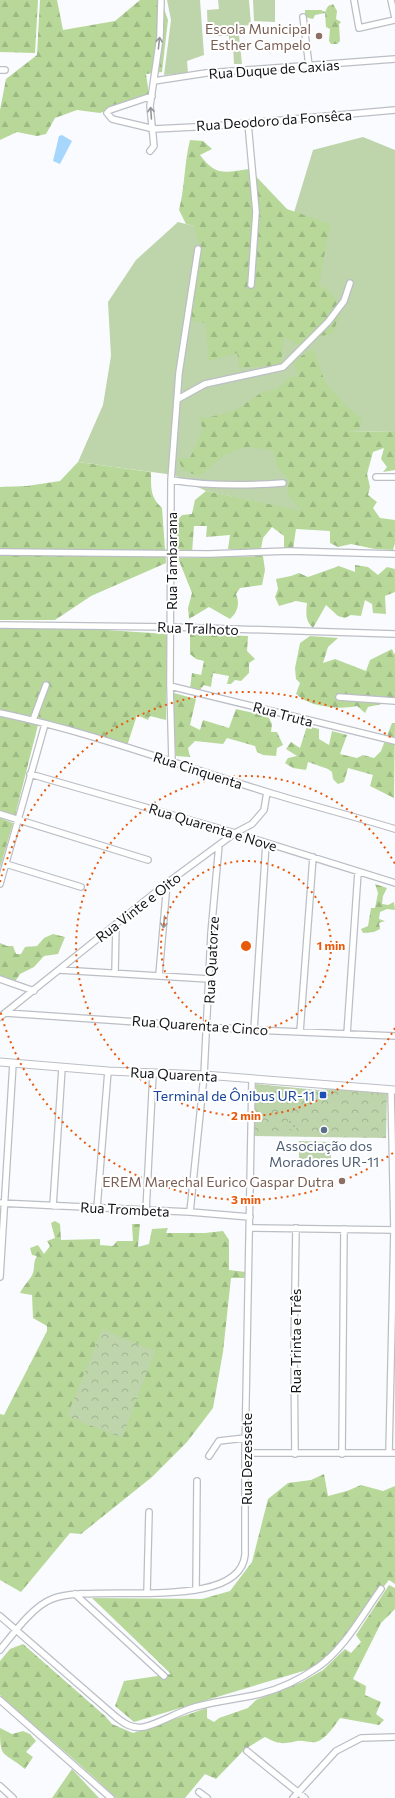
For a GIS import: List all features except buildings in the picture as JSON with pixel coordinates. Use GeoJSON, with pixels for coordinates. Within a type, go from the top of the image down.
{"type":"FeatureCollection","features":[{"type":"Feature","properties":{"kind":"street"},"geometry":{"type":"LineString","coordinates":[[152,149],[154,129],[151,116],[152,96],[160,38],[161,0]]}},
{"type":"Feature","properties":{"kind":"street"},"geometry":{"type":"LineString","coordinates":[[354,0],[359,28],[395,19],[391,0]]}},
{"type":"Feature","properties":{"kind":"street"},"geometry":{"type":"LineString","coordinates":[[303,17],[309,66]]}},
{"type":"Feature","properties":{"kind":"street","name":"Rua Duque de Caxias"},"geometry":{"type":"LineString","coordinates":[[154,81],[206,74],[395,59]]}},
{"type":"Feature","properties":{"kind":"street","name":"Rua Deodoro da Fonsêca"},"geometry":{"type":"LineString","coordinates":[[152,96],[110,110],[107,113],[112,119],[154,129],[248,123],[395,110]]}},
{"type":"Feature","properties":{"kind":"street"},"geometry":{"type":"LineString","coordinates":[[248,123],[256,212],[251,285]]}},
{"type":"Feature","properties":{"kind":"street","name":"Rua Tambarana"},"geometry":{"type":"LineString","coordinates":[[172,761],[170,686],[171,480],[179,374],[198,249]]}},
{"type":"Feature","properties":{"kind":"street"},"geometry":{"type":"LineString","coordinates":[[178,399],[205,384],[283,367],[328,322],[344,301],[350,283]]}},
{"type":"Feature","properties":{"kind":"street"},"geometry":{"type":"LineString","coordinates":[[376,476],[395,477]]}},
{"type":"Feature","properties":{"kind":"street"},"geometry":{"type":"LineString","coordinates":[[171,480],[228,486],[283,483]]}},
{"type":"Feature","properties":{"kind":"street"},"geometry":{"type":"LineString","coordinates":[[0,552],[171,552],[209,554],[305,552],[395,554]]}},
{"type":"Feature","properties":{"kind":"street","name":"Rua Tralhoto"},"geometry":{"type":"LineString","coordinates":[[0,625],[171,627],[395,634]]}},
{"type":"Feature","properties":{"kind":"street"},"geometry":{"type":"LineString","coordinates":[[33,720],[46,685]]}},
{"type":"Feature","properties":{"kind":"street","name":"Rua Truta"},"geometry":{"type":"LineString","coordinates":[[170,686],[395,741]]}},
{"type":"Feature","properties":{"kind":"street"},"geometry":{"type":"LineString","coordinates":[[339,697],[395,701]]}},
{"type":"Feature","properties":{"kind":"street","name":"Rua Cinquenta"},"geometry":{"type":"LineString","coordinates":[[0,713],[33,720],[172,761],[267,792],[395,829]]}},
{"type":"Feature","properties":{"kind":"street"},"geometry":{"type":"LineString","coordinates":[[0,884],[45,724]]}},
{"type":"Feature","properties":{"kind":"street","name":"Rua Quarenta e Nove"},"geometry":{"type":"LineString","coordinates":[[30,774],[235,833],[395,883]]}},
{"type":"Feature","properties":{"kind":"street","name":"Rua Vinte e Oito"},"geometry":{"type":"LineString","coordinates":[[0,1018],[167,883],[235,833],[252,824],[261,816],[267,792]]}},
{"type":"Feature","properties":{"kind":"street"},"geometry":{"type":"LineString","coordinates":[[0,814],[148,860]]}},
{"type":"Feature","properties":{"kind":"street"},"geometry":{"type":"LineString","coordinates":[[254,1030],[266,843]]}},
{"type":"Feature","properties":{"kind":"street","name":"Rua Quatorze"},"geometry":{"type":"LineString","coordinates":[[190,1212],[208,1025],[209,979],[219,845]]}},
{"type":"Feature","properties":{"kind":"street"},"geometry":{"type":"LineString","coordinates":[[300,1032],[313,857]]}},
{"type":"Feature","properties":{"kind":"street"},"geometry":{"type":"LineString","coordinates":[[6,864],[81,887]]}},
{"type":"Feature","properties":{"kind":"street"},"geometry":{"type":"LineString","coordinates":[[347,1034],[358,872]]}},
{"type":"Feature","properties":{"kind":"street"},"geometry":{"type":"LineString","coordinates":[[159,975],[167,883]]}},
{"type":"Feature","properties":{"kind":"street"},"geometry":{"type":"LineString","coordinates":[[115,973],[116,924]]}},
{"type":"Feature","properties":{"kind":"street"},"geometry":{"type":"LineString","coordinates":[[60,970],[209,979]]}},
{"type":"Feature","properties":{"kind":"street"},"geometry":{"type":"LineString","coordinates":[[0,979],[34,991]]}},
{"type":"Feature","properties":{"kind":"street","name":"Rua Quarenta e Cinco"},"geometry":{"type":"LineString","coordinates":[[6,1013],[208,1025],[254,1030],[395,1036]]}},
{"type":"Feature","properties":{"kind":"street","name":"Rua Quarenta"},"geometry":{"type":"LineString","coordinates":[[0,1062],[62,1068],[204,1075],[393,1090]]}},
{"type":"Feature","properties":{"kind":"street"},"geometry":{"type":"LineString","coordinates":[[0,1277],[2,1203],[13,1063]]}},
{"type":"Feature","properties":{"kind":"street"},"geometry":{"type":"LineString","coordinates":[[53,1206],[62,1068]]}},
{"type":"Feature","properties":{"kind":"street"},"geometry":{"type":"LineString","coordinates":[[97,1208],[108,1071]]}},
{"type":"Feature","properties":{"kind":"street"},"geometry":{"type":"LineString","coordinates":[[146,1211],[153,1073]]}},
{"type":"Feature","properties":{"kind":"street","name":"Rua Dezessete"},"geometry":{"type":"LineString","coordinates":[[0,1650],[35,1611],[51,1599],[75,1594],[147,1593],[196,1590],[217,1586],[228,1580],[243,1567],[246,1555],[245,1438],[252,1079]]}},
{"type":"Feature","properties":{"kind":"street"},"geometry":{"type":"LineString","coordinates":[[245,1453],[392,1453],[394,1317],[393,1090]]}},
{"type":"Feature","properties":{"kind":"street","name":"Rua Trombeta"},"geometry":{"type":"LineString","coordinates":[[2,1203],[190,1212],[250,1217]]}},
{"type":"Feature","properties":{"kind":"street"},"geometry":{"type":"LineString","coordinates":[[250,1228],[394,1229]]}},
{"type":"Feature","properties":{"kind":"street","name":"Rua Trinta e Três"},"geometry":{"type":"LineString","coordinates":[[295,1454],[294,1351],[296,1228]]}},
{"type":"Feature","properties":{"kind":"street"},"geometry":{"type":"LineString","coordinates":[[342,1454],[344,1229]]}},
{"type":"Feature","properties":{"kind":"street"},"geometry":{"type":"LineString","coordinates":[[209,1456],[219,1441],[245,1438]]}},
{"type":"Feature","properties":{"kind":"street"},"geometry":{"type":"LineString","coordinates":[[196,1590],[197,1481]]}},
{"type":"Feature","properties":{"kind":"street"},"geometry":{"type":"LineString","coordinates":[[147,1593],[149,1512]]}},
{"type":"Feature","properties":{"kind":"street"},"geometry":{"type":"LineString","coordinates":[[0,1616],[116,1717],[127,1725],[143,1727],[178,1712],[216,1701],[260,1694],[303,1676],[320,1666],[346,1640],[381,1589]]}},
{"type":"Feature","properties":{"kind":"street"},"geometry":{"type":"LineString","coordinates":[[75,1594],[164,1676]]}},
{"type":"Feature","properties":{"kind":"street"},"geometry":{"type":"LineString","coordinates":[[0,1700],[111,1798]]}},
{"type":"Feature","properties":{"kind":"street"},"geometry":{"type":"LineString","coordinates":[[293,1798],[336,1750],[361,1738],[395,1737]]}},
{"type":"Feature","properties":{"kind":"street"},"geometry":{"type":"LineString","coordinates":[[247,1751],[305,1798]]}},
{"type":"Feature","properties":{"kind":"street"},"geometry":{"type":"LineString","coordinates":[[0,1786],[13,1798]]}},
{"type":"Feature","properties":{"kind":"street"},"geometry":{"type":"LineString","coordinates":[[200,1792],[207,1798]]}},
{"type":"Feature","properties":{"kind":"green space"},"geometry":{"type":"Polygon","coordinates":[[[0,0],[38,0],[35,53],[0,52],[0,0]]]}},
{"type":"Feature","properties":{"kind":"green space"},"geometry":{"type":"Polygon","coordinates":[[[40,0],[57,0],[63,30],[115,21],[140,0],[161,0],[168,20],[162,72],[146,74],[149,94],[100,113],[77,110],[55,118],[46,134],[37,136],[17,132],[0,140],[0,110],[6,79],[37,55],[40,0]]]}},
{"type":"Feature","properties":{"kind":"green space"},"geometry":{"type":"Polygon","coordinates":[[[167,0],[200,0],[204,55],[187,61],[188,73],[164,75],[171,20],[167,0]]]}},
{"type":"Feature","properties":{"kind":"green space"},"geometry":{"type":"Polygon","coordinates":[[[218,0],[249,0],[251,25],[238,26],[242,64],[234,64],[233,45],[229,44],[229,36],[208,36],[207,10],[219,9],[218,0]]]}},
{"type":"Feature","properties":{"kind":"green space"},"geometry":{"type":"Polygon","coordinates":[[[253,0],[275,0],[275,22],[254,21],[253,0]]]}},
{"type":"Feature","properties":{"kind":"green space"},"geometry":{"type":"Polygon","coordinates":[[[333,4],[337,11],[336,19],[341,22],[339,24],[340,41],[337,44],[331,44],[329,41],[330,29],[326,27],[325,13],[315,15],[313,19],[305,17],[305,10],[321,10],[325,12],[328,6],[333,4]]]}},
{"type":"Feature","properties":{"kind":"green space"},"geometry":{"type":"Polygon","coordinates":[[[363,137],[395,150],[395,432],[346,431],[302,512],[206,491],[174,475],[78,462],[103,405],[111,356],[108,302],[136,260],[178,222],[226,234],[268,298],[313,150],[363,137]]]}},
{"type":"Feature","properties":{"kind":"green space"},"geometry":{"type":"Polygon","coordinates":[[[190,140],[203,141],[212,149],[200,155],[211,167],[216,170],[227,172],[249,169],[287,209],[330,224],[319,285],[330,292],[343,308],[332,334],[320,336],[305,349],[284,337],[281,365],[240,368],[237,353],[208,361],[206,323],[190,320],[201,249],[194,226],[186,224],[179,210],[190,140]]]}},
{"type":"Feature","properties":{"kind":"green space"},"geometry":{"type":"Polygon","coordinates":[[[313,349],[325,382],[345,405],[362,419],[359,429],[348,431],[395,432],[395,470],[383,472],[387,467],[381,459],[384,448],[373,452],[367,474],[370,487],[368,495],[377,502],[373,508],[380,518],[395,520],[395,543],[393,550],[375,549],[351,544],[338,547],[330,543],[330,531],[296,529],[293,549],[284,549],[284,536],[272,527],[263,538],[261,549],[228,549],[230,535],[206,537],[207,526],[194,526],[192,553],[175,548],[176,522],[182,515],[192,514],[195,500],[206,491],[302,511],[288,495],[287,477],[278,469],[273,450],[246,447],[226,454],[199,476],[184,471],[177,458],[190,458],[203,430],[199,417],[207,418],[236,410],[261,393],[276,389],[292,376],[299,377],[293,361],[313,349]]]}},
{"type":"Feature","properties":{"kind":"green space"},"geometry":{"type":"Polygon","coordinates":[[[78,462],[151,472],[151,488],[153,496],[162,508],[166,563],[91,596],[55,620],[0,620],[0,487],[27,486],[60,481],[78,462]]]}},
{"type":"Feature","properties":{"kind":"green space"},"geometry":{"type":"Polygon","coordinates":[[[263,556],[265,570],[262,585],[240,588],[236,594],[238,607],[230,619],[209,607],[189,619],[188,608],[192,593],[178,558],[263,556]]]}},
{"type":"Feature","properties":{"kind":"green space"},"geometry":{"type":"Polygon","coordinates":[[[355,565],[368,567],[378,575],[387,567],[395,569],[395,592],[385,596],[386,614],[373,613],[372,604],[365,600],[361,616],[351,615],[345,618],[338,616],[326,605],[313,628],[307,620],[307,603],[296,601],[279,606],[275,597],[278,589],[276,579],[299,573],[308,577],[339,566],[355,572],[355,565]]]}},
{"type":"Feature","properties":{"kind":"green space"},"geometry":{"type":"Polygon","coordinates":[[[0,626],[46,626],[167,634],[166,720],[150,716],[148,720],[137,715],[127,746],[0,712],[0,626]]]}},
{"type":"Feature","properties":{"kind":"green space"},"geometry":{"type":"Polygon","coordinates":[[[190,634],[248,636],[247,651],[255,659],[249,663],[249,673],[241,681],[235,680],[231,684],[227,684],[229,676],[213,673],[211,687],[204,685],[200,690],[190,688],[192,673],[201,675],[204,661],[196,659],[190,654],[190,634]]]}},
{"type":"Feature","properties":{"kind":"green space"},"geometry":{"type":"Polygon","coordinates":[[[310,636],[338,638],[328,647],[323,663],[335,659],[366,671],[370,660],[392,649],[394,654],[395,653],[395,701],[368,707],[365,713],[357,706],[341,708],[316,705],[296,694],[300,683],[296,679],[295,668],[300,643],[310,636]]]}},
{"type":"Feature","properties":{"kind":"green space"},"geometry":{"type":"Polygon","coordinates":[[[174,693],[196,699],[190,725],[200,730],[203,720],[229,728],[236,709],[268,716],[272,724],[271,732],[277,732],[283,745],[277,748],[276,756],[263,755],[257,752],[255,746],[227,738],[223,744],[195,741],[188,748],[190,757],[176,756],[174,737],[174,693]]]}},
{"type":"Feature","properties":{"kind":"green space"},"geometry":{"type":"Polygon","coordinates":[[[0,715],[38,725],[15,816],[0,811],[0,715]]]}},
{"type":"Feature","properties":{"kind":"green space"},"geometry":{"type":"Polygon","coordinates":[[[392,723],[395,723],[394,798],[370,786],[373,775],[348,768],[344,782],[338,784],[333,779],[332,772],[328,769],[308,762],[306,770],[293,768],[285,763],[288,758],[297,756],[286,749],[291,742],[300,748],[307,726],[319,729],[319,739],[329,745],[332,731],[347,735],[340,754],[357,758],[363,755],[374,758],[381,751],[392,723]]]}},
{"type":"Feature","properties":{"kind":"green space"},"geometry":{"type":"Polygon","coordinates":[[[0,818],[13,823],[0,868],[0,818]]]}},
{"type":"Feature","properties":{"kind":"green space"},"geometry":{"type":"Polygon","coordinates":[[[375,884],[387,888],[383,896],[382,904],[388,905],[394,902],[395,910],[387,909],[380,912],[379,919],[385,921],[379,923],[380,929],[374,932],[363,933],[361,929],[368,926],[371,908],[375,908],[378,893],[375,884]]]}},
{"type":"Feature","properties":{"kind":"green space"},"geometry":{"type":"Polygon","coordinates":[[[53,934],[65,937],[58,954],[44,956],[34,967],[20,974],[14,983],[0,979],[0,943],[7,946],[13,946],[16,954],[21,954],[25,947],[37,946],[44,938],[53,934]]]}},
{"type":"Feature","properties":{"kind":"green space"},"geometry":{"type":"Polygon","coordinates":[[[256,1084],[318,1090],[348,1088],[387,1093],[386,1138],[251,1136],[256,1084]]]}},
{"type":"Feature","properties":{"kind":"green space"},"geometry":{"type":"Polygon","coordinates":[[[290,1120],[294,1120],[296,1121],[296,1129],[290,1130],[287,1127],[287,1123],[290,1120]]]}},
{"type":"Feature","properties":{"kind":"green space"},"geometry":{"type":"Polygon","coordinates":[[[299,1141],[331,1142],[331,1159],[299,1159],[299,1141]]]}},
{"type":"Feature","properties":{"kind":"green space"},"geometry":{"type":"Polygon","coordinates":[[[55,1221],[60,1224],[61,1240],[100,1239],[100,1245],[113,1246],[117,1241],[133,1241],[132,1224],[140,1224],[138,1247],[149,1244],[152,1229],[168,1228],[166,1233],[205,1233],[223,1231],[229,1240],[229,1270],[246,1272],[244,1278],[231,1278],[223,1352],[213,1408],[187,1442],[152,1477],[81,1534],[70,1533],[21,1592],[0,1580],[0,1414],[4,1415],[47,1331],[47,1326],[33,1318],[32,1295],[20,1293],[34,1271],[37,1256],[32,1255],[30,1248],[38,1245],[44,1254],[50,1246],[47,1241],[55,1238],[51,1223],[55,1221]]]}},
{"type":"Feature","properties":{"kind":"green space"},"geometry":{"type":"Polygon","coordinates":[[[102,1329],[155,1351],[122,1438],[67,1416],[102,1329]]]}},
{"type":"Feature","properties":{"kind":"green space"},"geometry":{"type":"Polygon","coordinates":[[[324,1474],[328,1496],[347,1491],[361,1485],[383,1491],[395,1486],[395,1584],[389,1580],[320,1666],[134,1722],[115,1706],[124,1681],[171,1674],[92,1598],[202,1599],[230,1591],[252,1562],[268,1499],[288,1483],[311,1480],[324,1474]]]}},
{"type":"Feature","properties":{"kind":"green space"},"geometry":{"type":"Polygon","coordinates":[[[389,1585],[395,1588],[395,1609],[381,1623],[353,1679],[366,1686],[365,1695],[381,1702],[376,1714],[384,1720],[379,1725],[340,1718],[327,1735],[316,1742],[299,1741],[281,1743],[265,1737],[245,1749],[216,1779],[205,1774],[185,1798],[116,1798],[0,1695],[0,1661],[10,1649],[23,1644],[105,1716],[112,1724],[133,1733],[207,1708],[207,1718],[214,1722],[219,1718],[248,1708],[256,1700],[302,1682],[323,1670],[345,1649],[351,1653],[361,1642],[356,1635],[389,1585]]]}},
{"type":"Feature","properties":{"kind":"green space"},"geometry":{"type":"Polygon","coordinates":[[[0,1728],[12,1734],[23,1731],[30,1734],[36,1741],[26,1752],[33,1757],[25,1769],[7,1756],[2,1750],[0,1728]]]}},
{"type":"Feature","properties":{"kind":"green space"},"geometry":{"type":"Polygon","coordinates":[[[72,1769],[99,1798],[52,1798],[72,1769]]]}},
{"type":"Feature","properties":{"kind":"water"},"geometry":{"type":"Polygon","coordinates":[[[62,135],[72,141],[60,164],[53,161],[59,136],[62,135]]]}},
{"type":"Feature","properties":{"kind":"place","name":"Escola Municipal Esther Campelo"},"geometry":{"type":"Point","coordinates":[319,36]}},
{"type":"Feature","properties":{"kind":"place","name":"Terminal de Ônibus UR-11"},"geometry":{"type":"Point","coordinates":[323,1095]}},
{"type":"Feature","properties":{"kind":"place","name":"Associação dos Moradores UR-11"},"geometry":{"type":"Point","coordinates":[324,1130]}},
{"type":"Feature","properties":{"kind":"place","name":"EREM Marechal Eurico Gaspar Dutra"},"geometry":{"type":"Point","coordinates":[342,1181]}}]}
